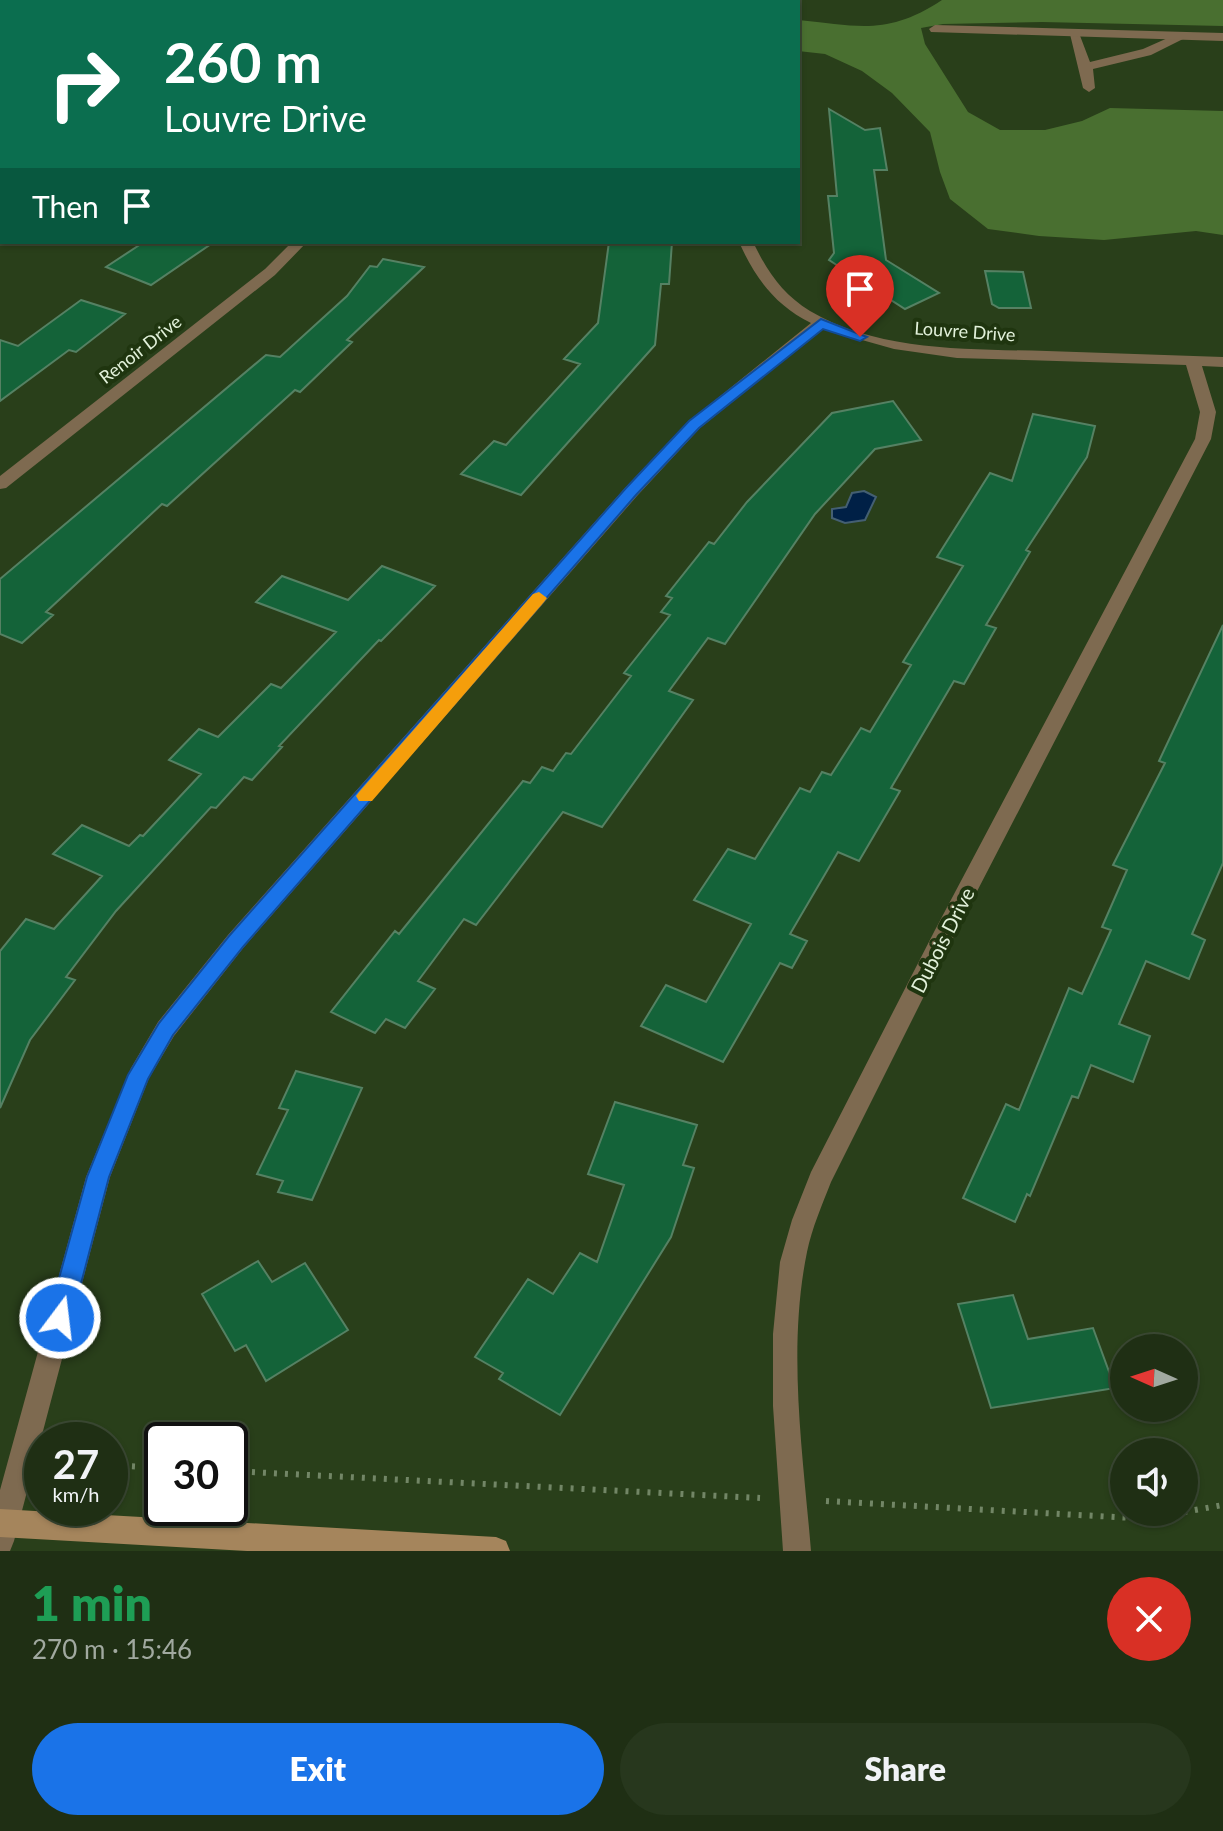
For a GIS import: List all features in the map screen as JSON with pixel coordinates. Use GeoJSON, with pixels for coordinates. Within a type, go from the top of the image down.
{"type":"FeatureCollection","features":[{"type":"Feature","properties":{"kind":"main road"},"geometry":{"type":"LineString","coordinates":[[2,1529],[496,1551]]}},
{"type":"Feature","properties":{"kind":"street"},"geometry":{"type":"LineString","coordinates":[[935,29],[1223,37]]}},
{"type":"Feature","properties":{"kind":"street"},"geometry":{"type":"LineString","coordinates":[[1073,33],[1086,67],[1089,88]]}},
{"type":"Feature","properties":{"kind":"street"},"geometry":{"type":"LineString","coordinates":[[1086,67],[1147,52],[1183,36]]}},
{"type":"Feature","properties":{"kind":"street","name":"Renoir Drive"},"geometry":{"type":"LineString","coordinates":[[0,484],[270,272],[298,244]]}},
{"type":"Feature","properties":{"kind":"street","name":"Louvre Drive"},"geometry":{"type":"LineString","coordinates":[[747,244],[750,255],[773,290],[787,303],[821,323],[860,337],[913,349],[957,353],[1223,362]]}},
{"type":"Feature","properties":{"kind":"street"},"geometry":{"type":"LineString","coordinates":[[2,1529],[98,1177],[139,1075],[166,1029],[236,941],[631,492],[694,425],[821,323]]}},
{"type":"Feature","properties":{"kind":"street","name":"Dubois Drive"},"geometry":{"type":"LineString","coordinates":[[797,1551],[783,1362],[793,1261],[804,1221],[820,1180],[946,930],[1203,439],[1208,412],[1193,361]]}},
{"type":"Feature","properties":{"kind":"path"},"geometry":{"type":"LineString","coordinates":[[248,1472],[1110,1517]]}},
{"type":"Feature","properties":{"kind":"path"},"geometry":{"type":"LineString","coordinates":[[1198,1509],[1223,1505]]}},
{"type":"Feature","properties":{"kind":"green space"},"geometry":{"type":"Polygon","coordinates":[[[942,0],[1223,0],[1223,26],[1042,22],[943,24],[921,28],[925,44],[968,112],[1000,130],[1045,130],[1082,121],[1110,108],[1223,111],[1223,235],[1196,231],[1104,240],[988,229],[950,199],[930,132],[892,93],[862,71],[825,54],[800,51],[800,20],[873,26],[889,24],[942,0]]]}},
{"type":"Feature","properties":{"kind":"water"},"geometry":{"type":"Polygon","coordinates":[[[864,491],[876,497],[865,520],[845,523],[832,518],[832,509],[846,507],[852,493],[864,491]]]}},
{"type":"Feature","properties":{"kind":"building"},"geometry":{"type":"Polygon","coordinates":[[[829,109],[865,130],[880,128],[887,170],[874,170],[886,260],[939,293],[905,309],[829,260],[834,253],[828,196],[837,196],[829,109]]]}},
{"type":"Feature","properties":{"kind":"building"},"geometry":{"type":"Polygon","coordinates":[[[141,244],[211,244],[151,285],[106,267],[141,244]]]}},
{"type":"Feature","properties":{"kind":"building"},"geometry":{"type":"Polygon","coordinates":[[[609,244],[672,244],[669,284],[661,284],[655,345],[521,495],[461,474],[494,441],[506,445],[580,364],[564,359],[598,323],[609,244]]]}},
{"type":"Feature","properties":{"kind":"building"},"geometry":{"type":"Polygon","coordinates":[[[383,259],[424,267],[347,340],[352,342],[300,392],[295,390],[167,506],[162,504],[46,612],[53,615],[22,643],[0,634],[0,579],[266,355],[280,357],[347,296],[370,266],[377,267],[383,259]]]}},
{"type":"Feature","properties":{"kind":"building"},"geometry":{"type":"Polygon","coordinates":[[[985,271],[1023,272],[1031,308],[999,308],[992,304],[985,271]]]}},
{"type":"Feature","properties":{"kind":"building"},"geometry":{"type":"Polygon","coordinates":[[[81,300],[125,314],[76,352],[69,350],[0,401],[0,340],[18,346],[81,300]]]}},
{"type":"Feature","properties":{"kind":"building"},"geometry":{"type":"Polygon","coordinates":[[[893,401],[921,440],[875,449],[815,514],[725,644],[708,638],[669,691],[693,700],[602,827],[563,812],[476,925],[464,919],[418,981],[435,989],[405,1028],[386,1019],[375,1033],[331,1012],[395,931],[399,934],[523,781],[530,783],[542,767],[553,771],[566,753],[571,754],[631,676],[624,673],[670,615],[661,612],[672,598],[666,596],[709,542],[714,544],[747,502],[832,413],[893,401]]]}},
{"type":"Feature","properties":{"kind":"building"},"geometry":{"type":"Polygon","coordinates":[[[1033,414],[1095,426],[1087,457],[1026,550],[1030,552],[986,625],[996,628],[964,684],[954,681],[891,788],[900,791],[859,861],[838,852],[790,934],[807,941],[792,968],[780,963],[723,1062],[641,1026],[666,985],[706,1002],[751,924],[694,900],[728,849],[755,859],[800,788],[810,792],[822,772],[831,775],[861,728],[870,732],[911,665],[903,662],[963,566],[937,557],[990,473],[1012,481],[1033,414]]]}},
{"type":"Feature","properties":{"kind":"building"},"geometry":{"type":"Polygon","coordinates":[[[382,566],[435,586],[279,746],[282,747],[252,780],[244,777],[216,808],[211,807],[116,911],[66,977],[75,980],[30,1040],[0,1108],[0,951],[26,919],[54,929],[102,876],[53,854],[82,825],[129,846],[140,835],[143,836],[201,774],[169,760],[199,729],[218,737],[271,684],[281,688],[336,632],[256,602],[282,576],[348,600],[382,566]]]}},
{"type":"Feature","properties":{"kind":"building"},"geometry":{"type":"Polygon","coordinates":[[[1223,625],[1223,863],[1192,934],[1205,940],[1189,979],[1146,961],[1119,1024],[1150,1036],[1133,1082],[1091,1065],[1078,1098],[1072,1096],[1030,1196],[1027,1194],[1015,1222],[963,1198],[1006,1104],[1019,1110],[1069,988],[1082,994],[1111,930],[1102,927],[1127,870],[1113,865],[1165,763],[1159,761],[1223,625]]]}},
{"type":"Feature","properties":{"kind":"building"},"geometry":{"type":"Polygon","coordinates":[[[296,1071],[362,1088],[312,1200],[278,1192],[283,1181],[257,1174],[288,1110],[279,1108],[296,1071]]]}},
{"type":"Feature","properties":{"kind":"building"},"geometry":{"type":"Polygon","coordinates":[[[615,1102],[697,1125],[683,1165],[694,1168],[671,1237],[560,1415],[499,1379],[503,1373],[475,1357],[528,1279],[553,1294],[580,1253],[597,1262],[624,1185],[588,1174],[615,1102]]]}},
{"type":"Feature","properties":{"kind":"building"},"geometry":{"type":"Polygon","coordinates":[[[258,1261],[272,1282],[305,1263],[348,1330],[266,1381],[246,1345],[235,1351],[202,1294],[258,1261]]]}},
{"type":"Feature","properties":{"kind":"building"},"geometry":{"type":"Polygon","coordinates":[[[1013,1295],[1028,1339],[1093,1328],[1110,1374],[1110,1389],[991,1408],[958,1304],[1013,1295]]]}},
{"type":"Feature","properties":{"kind":"slow traffic"},"geometry":{"type":"LineString","coordinates":[[366,796],[539,598]]}},
{"type":"Feature","properties":{"kind":"route"},"geometry":{"type":"LineString","coordinates":[[60,1318],[98,1177],[139,1075],[166,1029],[236,941],[631,492],[694,425],[821,323],[860,337]]}}]}
